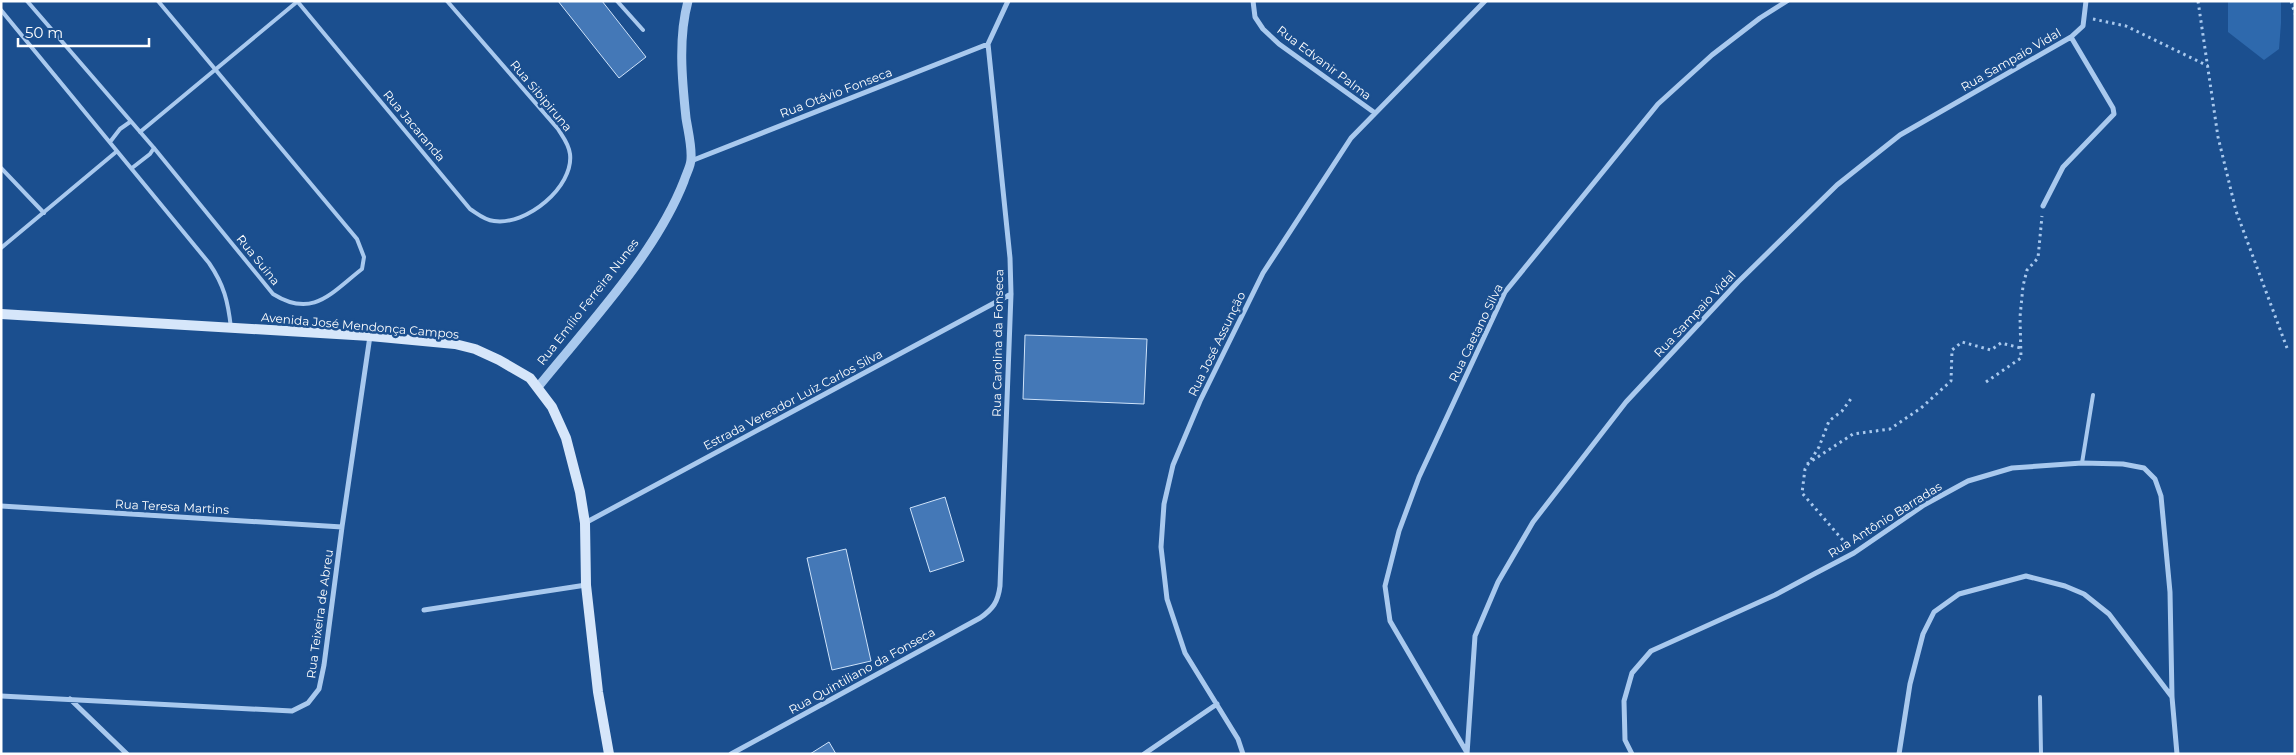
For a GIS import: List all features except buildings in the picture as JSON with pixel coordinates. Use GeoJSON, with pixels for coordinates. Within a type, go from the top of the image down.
{"type":"FeatureCollection","features":[{"type":"Feature","properties":{"kind":"main road","name":"Avenida José Mendonça Campos"},"geometry":{"type":"LineString","coordinates":[[1,314],[370,336],[455,344],[475,349],[500,360],[530,378],[552,408],[566,438],[580,492],[585,523],[586,585],[598,692],[609,754]]}},
{"type":"Feature","properties":{"kind":"street","name":"Rua Emílio Ferreira Nunes"},"geometry":{"type":"LineString","coordinates":[[538,387],[632,271],[674,204],[691,160],[684,100],[682,51],[685,13],[688,1]]}},
{"type":"Feature","properties":{"kind":"street"},"geometry":{"type":"LineString","coordinates":[[988,44],[1008,1]]}},
{"type":"Feature","properties":{"kind":"street","name":"Rua Edvanir Palma"},"geometry":{"type":"LineString","coordinates":[[1253,1],[1255,18],[1278,44],[1375,113]]}},
{"type":"Feature","properties":{"kind":"street","name":"Rua José Assunção"},"geometry":{"type":"LineString","coordinates":[[1243,754],[1238,739],[1185,653],[1167,599],[1161,547],[1164,504],[1173,465],[1200,401],[1263,273],[1351,138],[1485,1]]}},
{"type":"Feature","properties":{"kind":"street","name":"Rua Caetano Silva"},"geometry":{"type":"LineString","coordinates":[[1467,753],[1390,621],[1385,586],[1399,531],[1419,477],[1504,292],[1658,104],[1712,55],[1760,18],[1787,1]]}},
{"type":"Feature","properties":{"kind":"street"},"geometry":{"type":"LineString","coordinates":[[2085,18],[2086,1]]}},
{"type":"Feature","properties":{"kind":"street","name":"Rua Sampaio Vidal"},"geometry":{"type":"LineString","coordinates":[[1467,753],[1474,636],[1498,582],[1533,522],[1626,402],[1738,282],[1837,185],[1900,135],[2071,37],[2083,26],[2085,18]]}},
{"type":"Feature","properties":{"kind":"street"},"geometry":{"type":"LineString","coordinates":[[2043,206],[2063,166],[2112,117],[2115,111],[2071,37]]}},
{"type":"Feature","properties":{"kind":"street","name":"Rua Otávio Fonseca"},"geometry":{"type":"LineString","coordinates":[[691,160],[988,44]]}},
{"type":"Feature","properties":{"kind":"street","name":"Rua Carolina da Fonseca"},"geometry":{"type":"LineString","coordinates":[[988,44],[1011,294],[998,600]]}},
{"type":"Feature","properties":{"kind":"street","name":"Estrada Vereador Luiz Carlos Silva"},"geometry":{"type":"LineString","coordinates":[[585,523],[1011,294]]}},
{"type":"Feature","properties":{"kind":"street","name":"Rua Teixeira de Abreu"},"geometry":{"type":"LineString","coordinates":[[1,696],[292,710],[308,703],[319,690],[324,665],[370,336]]}},
{"type":"Feature","properties":{"kind":"street","name":"Rua Antônio Barradas"},"geometry":{"type":"LineString","coordinates":[[1632,754],[1625,740],[1624,701],[1632,674],[1651,651],[1775,595],[1854,553],[1924,505],[1968,481],[2012,468],[2082,463],[2123,464],[2144,468],[2155,479],[2161,496],[2170,592],[2172,697],[2177,754]]}},
{"type":"Feature","properties":{"kind":"street","name":"Rua Teresa Martins"},"geometry":{"type":"LineString","coordinates":[[1,506],[342,527]]}},
{"type":"Feature","properties":{"kind":"street"},"geometry":{"type":"LineString","coordinates":[[1899,754],[1910,684],[1923,634],[1934,612],[1959,594],[2026,576],[2065,586],[2084,594],[2109,614],[2172,697]]}},
{"type":"Feature","properties":{"kind":"street"},"geometry":{"type":"LineString","coordinates":[[424,610],[586,585]]}},
{"type":"Feature","properties":{"kind":"street","name":"Rua Quintiliano da Fonseca"},"geometry":{"type":"LineString","coordinates":[[731,754],[980,618],[991,610],[998,600]]}},
{"type":"Feature","properties":{"kind":"street"},"geometry":{"type":"LineString","coordinates":[[69,699],[127,754]]}},
{"type":"Feature","properties":{"kind":"street"},"geometry":{"type":"LineString","coordinates":[[1144,754],[1217,704]]}},
{"type":"Feature","properties":{"kind":"lane"},"geometry":{"type":"LineString","coordinates":[[27,1],[140,132],[298,1]]}},
{"type":"Feature","properties":{"kind":"lane"},"geometry":{"type":"LineString","coordinates":[[158,1],[216,70]]}},
{"type":"Feature","properties":{"kind":"lane","name":"Rua Jacaranda"},"geometry":{"type":"LineString","coordinates":[[298,1],[470,209],[483,218],[495,222],[536,211]]}},
{"type":"Feature","properties":{"kind":"lane","name":"Rua Sibipiruna"},"geometry":{"type":"LineString","coordinates":[[447,1],[558,129],[566,142],[570,154],[569,168],[552,197],[536,211]]}},
{"type":"Feature","properties":{"kind":"lane"},"geometry":{"type":"LineString","coordinates":[[617,1],[643,30]]}},
{"type":"Feature","properties":{"kind":"lane"},"geometry":{"type":"LineString","coordinates":[[1,10],[110,142],[116,152],[132,168],[209,262],[221,281],[229,304],[231,328]]}},
{"type":"Feature","properties":{"kind":"lane","name":"Rua Suina"},"geometry":{"type":"LineString","coordinates":[[140,132],[273,294],[288,304],[303,305],[321,301],[362,269],[364,257],[357,239],[216,70]]}},
{"type":"Feature","properties":{"kind":"lane"},"geometry":{"type":"LineString","coordinates":[[110,142],[120,129],[130,122]]}},
{"type":"Feature","properties":{"kind":"lane"},"geometry":{"type":"LineString","coordinates":[[132,168],[150,154],[154,148]]}},
{"type":"Feature","properties":{"kind":"lane"},"geometry":{"type":"LineString","coordinates":[[1,248],[116,152]]}},
{"type":"Feature","properties":{"kind":"lane"},"geometry":{"type":"LineString","coordinates":[[1,168],[44,213]]}},
{"type":"Feature","properties":{"kind":"lane"},"geometry":{"type":"LineString","coordinates":[[2082,463],[2093,395]]}},
{"type":"Feature","properties":{"kind":"lane"},"geometry":{"type":"LineString","coordinates":[[2040,697],[2040,754]]}},
{"type":"Feature","properties":{"kind":"path"},"geometry":{"type":"LineString","coordinates":[[2198,1],[2218,137],[2236,211],[2287,348]]}},
{"type":"Feature","properties":{"kind":"path"},"geometry":{"type":"LineString","coordinates":[[2291,1],[2295,14]]}},
{"type":"Feature","properties":{"kind":"path"},"geometry":{"type":"LineString","coordinates":[[2085,18],[2126,26],[2208,66]]}},
{"type":"Feature","properties":{"kind":"path"},"geometry":{"type":"LineString","coordinates":[[1986,382],[2021,358],[2020,317],[2023,286],[2027,270],[2038,258],[2043,206]]}},
{"type":"Feature","properties":{"kind":"path"},"geometry":{"type":"LineString","coordinates":[[1808,464],[1853,434],[1890,429],[1921,408],[1951,381],[1952,350],[1962,342],[1991,350],[2001,343],[2021,348]]}},
{"type":"Feature","properties":{"kind":"path"},"geometry":{"type":"LineString","coordinates":[[1853,396],[1842,411],[1829,421],[1819,447],[1805,468],[1802,492],[1854,553]]}},
{"type":"Feature","properties":{"kind":"shaded area"},"geometry":{"type":"Polygon","coordinates":[[[2228,1],[2281,1],[2279,49],[2264,60],[2228,32],[2228,1]]]}}]}
